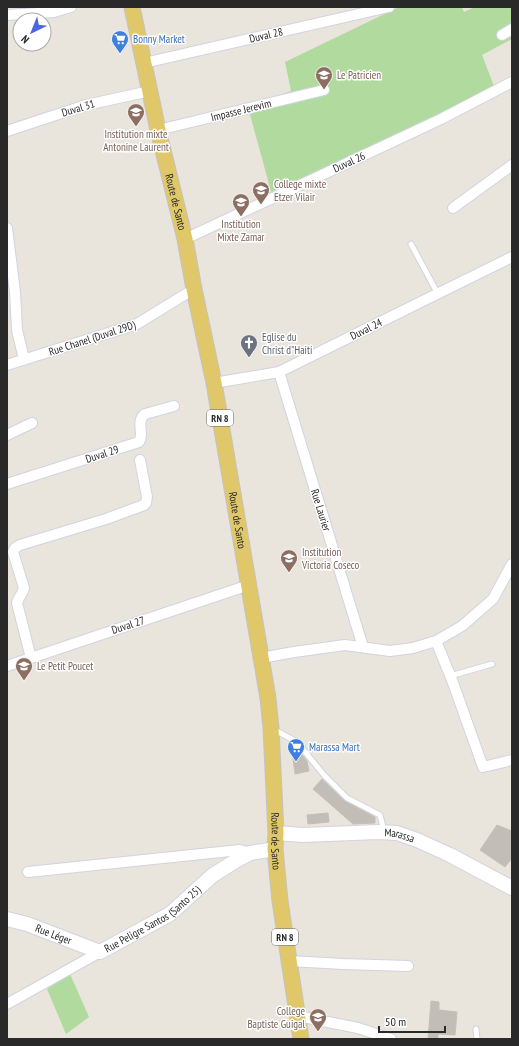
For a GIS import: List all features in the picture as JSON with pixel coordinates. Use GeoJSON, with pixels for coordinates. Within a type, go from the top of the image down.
{"type":"FeatureCollection","features":[{"type":"Feature","properties":{"kind":"main road","name":"Route de Santo"},"geometry":{"type":"LineString","coordinates":[[132,7],[158,130],[184,239],[214,383],[268,698],[271,728],[276,834],[275,849],[280,901],[301,1039]]}},
{"type":"Feature","properties":{"kind":"street"},"geometry":{"type":"LineString","coordinates":[[7,15],[54,12],[70,7]]}},
{"type":"Feature","properties":{"kind":"street","name":"Duval 28"},"geometry":{"type":"LineString","coordinates":[[144,64],[389,7]]}},
{"type":"Feature","properties":{"kind":"street"},"geometry":{"type":"LineString","coordinates":[[502,35],[512,29]]}},
{"type":"Feature","properties":{"kind":"street","name":"Duval 26"},"geometry":{"type":"LineString","coordinates":[[184,239],[441,119],[512,82]]}},
{"type":"Feature","properties":{"kind":"street","name":"Impasse Jerevim"},"geometry":{"type":"LineString","coordinates":[[158,130],[324,90]]}},
{"type":"Feature","properties":{"kind":"street","name":"Duval 31"},"geometry":{"type":"LineString","coordinates":[[7,131],[86,105],[150,91]]}},
{"type":"Feature","properties":{"kind":"street"},"geometry":{"type":"LineString","coordinates":[[453,208],[512,165]]}},
{"type":"Feature","properties":{"kind":"street"},"geometry":{"type":"LineString","coordinates":[[7,228],[15,292],[17,330],[24,359]]}},
{"type":"Feature","properties":{"kind":"street","name":"Duval 24"},"geometry":{"type":"LineString","coordinates":[[214,383],[279,372],[512,257]]}},
{"type":"Feature","properties":{"kind":"street","name":"Rue Chanel (Duval 29D)"},"geometry":{"type":"LineString","coordinates":[[7,365],[137,324],[194,289]]}},
{"type":"Feature","properties":{"kind":"street","name":"Rue Laurier"},"geometry":{"type":"LineString","coordinates":[[279,372],[363,647]]}},
{"type":"Feature","properties":{"kind":"street","name":"Duval 29"},"geometry":{"type":"LineString","coordinates":[[7,484],[139,442],[141,437],[140,420],[142,416],[174,406]]}},
{"type":"Feature","properties":{"kind":"street"},"geometry":{"type":"LineString","coordinates":[[7,435],[32,424]]}},
{"type":"Feature","properties":{"kind":"street"},"geometry":{"type":"LineString","coordinates":[[31,658],[16,603],[24,588],[11,549],[106,519],[144,505],[147,498],[140,460]]}},
{"type":"Feature","properties":{"kind":"street"},"geometry":{"type":"LineString","coordinates":[[261,658],[344,645],[390,651],[414,648],[436,641],[462,626],[493,600],[512,565]]}},
{"type":"Feature","properties":{"kind":"street","name":"Duval 27"},"geometry":{"type":"LineString","coordinates":[[7,666],[249,585]]}},
{"type":"Feature","properties":{"kind":"street"},"geometry":{"type":"LineString","coordinates":[[436,641],[482,767],[512,760]]}},
{"type":"Feature","properties":{"kind":"street","name":"Marassa"},"geometry":{"type":"LineString","coordinates":[[276,834],[303,835],[384,832],[398,833],[417,840],[512,888]]}},
{"type":"Feature","properties":{"kind":"street","name":"Rue Peligre Santos (Santo 25)"},"geometry":{"type":"LineString","coordinates":[[7,1004],[170,914],[213,874],[250,853],[275,849]]}},
{"type":"Feature","properties":{"kind":"street"},"geometry":{"type":"LineString","coordinates":[[28,872],[240,850],[250,853]]}},
{"type":"Feature","properties":{"kind":"street","name":"Rue Léger"},"geometry":{"type":"LineString","coordinates":[[7,918],[27,924],[100,952]]}},
{"type":"Feature","properties":{"kind":"street"},"geometry":{"type":"LineString","coordinates":[[289,961],[408,966]]}},
{"type":"Feature","properties":{"kind":"street"},"geometry":{"type":"LineString","coordinates":[[298,1016],[358,1028],[391,1039]]}},
{"type":"Feature","properties":{"kind":"lane"},"geometry":{"type":"LineString","coordinates":[[411,244],[438,294]]}},
{"type":"Feature","properties":{"kind":"lane"},"geometry":{"type":"LineString","coordinates":[[450,676],[492,664]]}},
{"type":"Feature","properties":{"kind":"lane"},"geometry":{"type":"LineString","coordinates":[[271,728],[297,742],[324,775],[347,798],[380,815],[384,832]]}},
{"type":"Feature","properties":{"kind":"lane"},"geometry":{"type":"LineString","coordinates":[[476,1029],[477,1039]]}},
{"type":"Feature","properties":{"kind":"green space"},"geometry":{"type":"Polygon","coordinates":[[[399,7],[462,7],[464,12],[475,7],[512,7],[512,39],[482,55],[494,86],[273,199],[248,107],[291,91],[285,62],[399,7]]]}},
{"type":"Feature","properties":{"kind":"green space"},"geometry":{"type":"Polygon","coordinates":[[[70,974],[89,1017],[66,1034],[47,989],[70,974]]]}},
{"type":"Feature","properties":{"kind":"building"},"geometry":{"type":"Polygon","coordinates":[[[298,750],[307,761],[309,771],[295,774],[292,751],[298,750]]]}},
{"type":"Feature","properties":{"kind":"building"},"geometry":{"type":"Polygon","coordinates":[[[322,779],[345,801],[375,817],[375,823],[353,824],[313,789],[322,779]]]}},
{"type":"Feature","properties":{"kind":"building"},"geometry":{"type":"Polygon","coordinates":[[[328,813],[329,822],[308,824],[307,815],[328,813]]]}},
{"type":"Feature","properties":{"kind":"building"},"geometry":{"type":"Polygon","coordinates":[[[497,825],[512,831],[512,858],[505,867],[480,850],[497,825]]]}},
{"type":"Feature","properties":{"kind":"building"},"geometry":{"type":"Polygon","coordinates":[[[431,1001],[439,1002],[439,1010],[457,1012],[455,1035],[438,1034],[438,1039],[428,1039],[431,1001]]]}},
{"type":"Feature","properties":{"kind":"place","name":"Bonny Market"},"geometry":{"type":"Point","coordinates":[120,54]}},
{"type":"Feature","properties":{"kind":"place","name":"Le Patricien"},"geometry":{"type":"Point","coordinates":[324,90]}},
{"type":"Feature","properties":{"kind":"place","name":"Institution mixte Antonine Laurent"},"geometry":{"type":"Point","coordinates":[136,127]}},
{"type":"Feature","properties":{"kind":"place","name":"College mixte Etzer Vilair"},"geometry":{"type":"Point","coordinates":[261,205]}},
{"type":"Feature","properties":{"kind":"place","name":"Institution Mixte Zamar"},"geometry":{"type":"Point","coordinates":[241,217]}},
{"type":"Feature","properties":{"kind":"place","name":"Eglise du Christ d\"Haiti"},"geometry":{"type":"Point","coordinates":[249,358]}},
{"type":"Feature","properties":{"kind":"place","name":"Institution Victoria Coseco"},"geometry":{"type":"Point","coordinates":[289,573]}},
{"type":"Feature","properties":{"kind":"place","name":"Le Petit Poucet"},"geometry":{"type":"Point","coordinates":[24,681]}},
{"type":"Feature","properties":{"kind":"place","name":"Marassa Mart"},"geometry":{"type":"Point","coordinates":[296,762]}},
{"type":"Feature","properties":{"kind":"place","name":"College Baptiste Guigal"},"geometry":{"type":"Point","coordinates":[318,1032]}}]}
